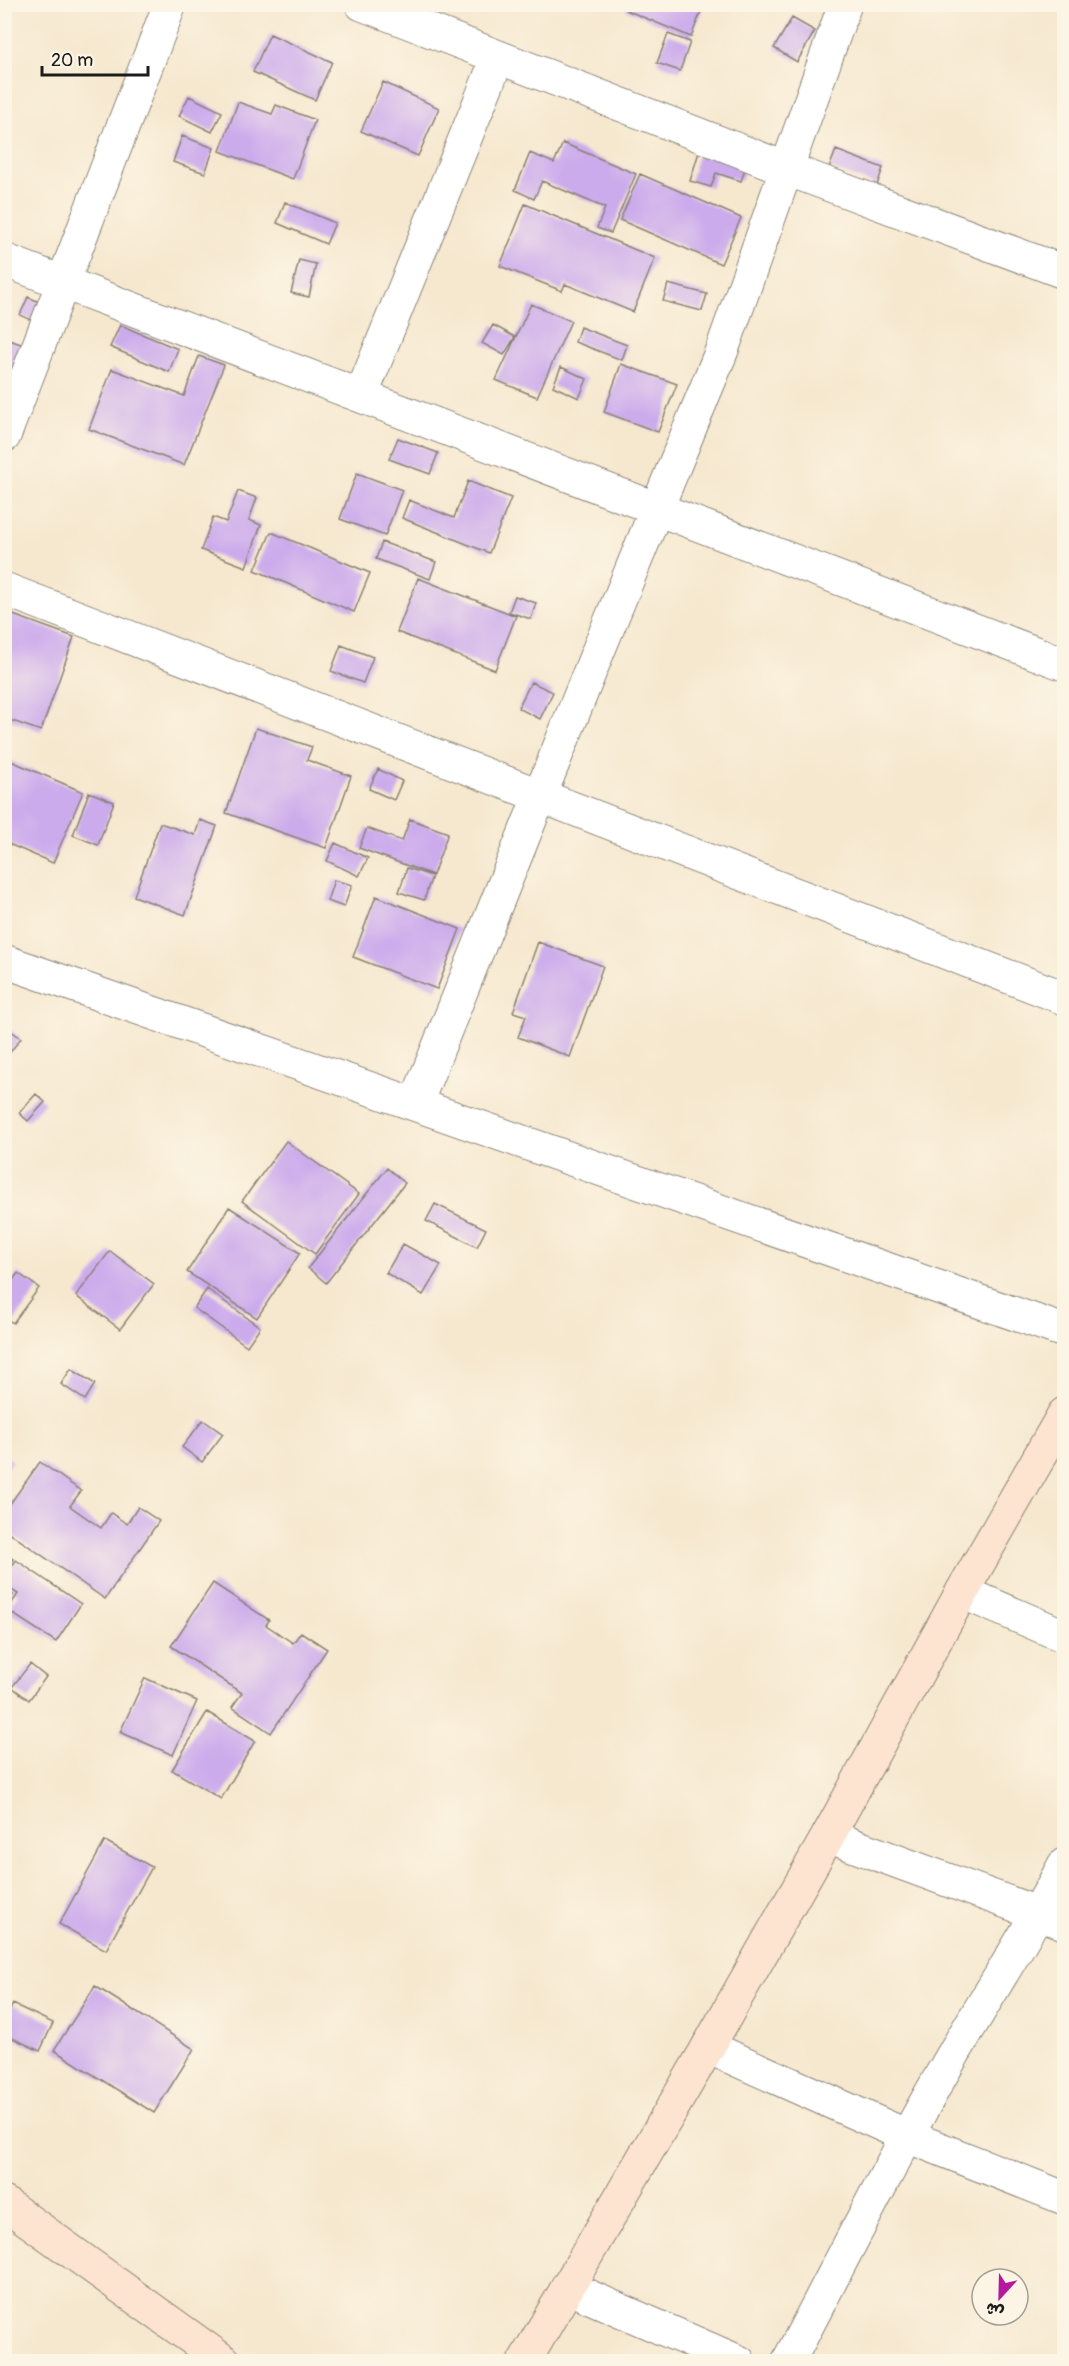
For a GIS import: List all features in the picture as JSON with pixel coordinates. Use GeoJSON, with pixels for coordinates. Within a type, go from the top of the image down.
{"type":"FeatureCollection","features":[{"type":"Feature","properties":{"kind":"street"},"geometry":{"type":"LineString","coordinates":[[4,436],[170,4]]}},
{"type":"Feature","properties":{"kind":"street"},"geometry":{"type":"LineString","coordinates":[[362,4],[787,169],[1065,272]]}},
{"type":"Feature","properties":{"kind":"street"},"geometry":{"type":"LineString","coordinates":[[416,1103],[722,350],[845,4]]}},
{"type":"Feature","properties":{"kind":"street"},"geometry":{"type":"LineString","coordinates":[[361,396],[498,57]]}},
{"type":"Feature","properties":{"kind":"street"},"geometry":{"type":"LineString","coordinates":[[4,260],[1065,663]]}},
{"type":"Feature","properties":{"kind":"street"},"geometry":{"type":"LineString","coordinates":[[4,589],[1065,998]]}},
{"type":"Feature","properties":{"kind":"street"},"geometry":{"type":"LineString","coordinates":[[4,961],[1065,1331]]}},
{"type":"Feature","properties":{"kind":"street"},"geometry":{"type":"LineString","coordinates":[[524,2361],[708,2047],[828,1836],[962,1592],[1065,1414]]}},
{"type":"Feature","properties":{"kind":"street"},"geometry":{"type":"LineString","coordinates":[[962,1592],[1065,1636]]}},
{"type":"Feature","properties":{"kind":"street"},"geometry":{"type":"LineString","coordinates":[[828,1836],[1052,1919]]}},
{"type":"Feature","properties":{"kind":"street"},"geometry":{"type":"LineString","coordinates":[[789,2361],[907,2136],[954,2052],[1052,1919],[1065,1865]]}},
{"type":"Feature","properties":{"kind":"street"},"geometry":{"type":"LineString","coordinates":[[708,2047],[907,2136],[1065,2198]]}},
{"type":"Feature","properties":{"kind":"street"},"geometry":{"type":"LineString","coordinates":[[4,2202],[225,2361]]}},
{"type":"Feature","properties":{"kind":"street"},"geometry":{"type":"LineString","coordinates":[[567,2287],[738,2361]]}},
{"type":"Feature","properties":{"kind":"building"},"geometry":{"type":"Polygon","coordinates":[[[628,4],[704,4],[691,37],[626,10],[628,4]]]}},
{"type":"Feature","properties":{"kind":"building"},"geometry":{"type":"Polygon","coordinates":[[[792,18],[815,31],[797,62],[774,48],[792,18]]]}},
{"type":"Feature","properties":{"kind":"building"},"geometry":{"type":"Polygon","coordinates":[[[270,34],[332,62],[315,100],[253,72],[270,34]]]}},
{"type":"Feature","properties":{"kind":"building"},"geometry":{"type":"Polygon","coordinates":[[[668,34],[690,42],[680,71],[657,63],[668,34]]]}},
{"type":"Feature","properties":{"kind":"building"},"geometry":{"type":"Polygon","coordinates":[[[383,82],[439,108],[418,156],[361,131],[383,82]]]}},
{"type":"Feature","properties":{"kind":"building"},"geometry":{"type":"Polygon","coordinates":[[[189,96],[222,112],[212,132],[179,116],[189,96]]]}},
{"type":"Feature","properties":{"kind":"building"},"geometry":{"type":"Polygon","coordinates":[[[238,102],[272,114],[276,105],[315,120],[293,179],[220,151],[238,102]]]}},
{"type":"Feature","properties":{"kind":"building"},"geometry":{"type":"Polygon","coordinates":[[[182,136],[214,148],[205,173],[173,162],[182,136]]]}},
{"type":"Feature","properties":{"kind":"building"},"geometry":{"type":"Polygon","coordinates":[[[563,143],[636,174],[611,233],[597,228],[605,208],[542,181],[534,199],[515,190],[530,153],[554,163],[563,143]]]}},
{"type":"Feature","properties":{"kind":"building"},"geometry":{"type":"Polygon","coordinates":[[[836,150],[883,168],[877,185],[829,168],[836,150]]]}},
{"type":"Feature","properties":{"kind":"building"},"geometry":{"type":"Polygon","coordinates":[[[699,152],[746,166],[741,181],[716,173],[711,187],[690,181],[699,152]]]}},
{"type":"Feature","properties":{"kind":"building"},"geometry":{"type":"Polygon","coordinates":[[[640,174],[741,218],[721,264],[620,220],[640,174]]]}},
{"type":"Feature","properties":{"kind":"building"},"geometry":{"type":"Polygon","coordinates":[[[285,202],[335,223],[326,244],[277,223],[285,202]]]}},
{"type":"Feature","properties":{"kind":"building"},"geometry":{"type":"Polygon","coordinates":[[[525,204],[655,258],[633,312],[565,284],[562,291],[500,266],[525,204]]]}},
{"type":"Feature","properties":{"kind":"building"},"geometry":{"type":"Polygon","coordinates":[[[299,260],[316,264],[309,297],[291,293],[299,260]]]}},
{"type":"Feature","properties":{"kind":"building"},"geometry":{"type":"Polygon","coordinates":[[[668,284],[707,294],[702,311],[663,301],[668,284]]]}},
{"type":"Feature","properties":{"kind":"building"},"geometry":{"type":"Polygon","coordinates":[[[28,297],[48,306],[40,324],[20,315],[28,297]]]}},
{"type":"Feature","properties":{"kind":"building"},"geometry":{"type":"Polygon","coordinates":[[[531,304],[571,321],[537,397],[496,380],[531,304]]]}},
{"type":"Feature","properties":{"kind":"building"},"geometry":{"type":"Polygon","coordinates":[[[120,325],[178,349],[169,372],[110,347],[120,325]]]}},
{"type":"Feature","properties":{"kind":"building"},"geometry":{"type":"Polygon","coordinates":[[[493,325],[515,337],[504,355],[482,343],[493,325]]]}},
{"type":"Feature","properties":{"kind":"building"},"geometry":{"type":"Polygon","coordinates":[[[580,327],[627,345],[622,360],[575,342],[580,327]]]}},
{"type":"Feature","properties":{"kind":"building"},"geometry":{"type":"Polygon","coordinates":[[[4,338],[29,347],[18,381],[4,376],[4,338]]]}},
{"type":"Feature","properties":{"kind":"building"},"geometry":{"type":"Polygon","coordinates":[[[199,356],[224,365],[184,465],[89,429],[112,369],[184,396],[199,356]]]}},
{"type":"Feature","properties":{"kind":"building"},"geometry":{"type":"Polygon","coordinates":[[[621,364],[677,384],[658,432],[604,412],[621,364]]]}},
{"type":"Feature","properties":{"kind":"building"},"geometry":{"type":"Polygon","coordinates":[[[561,367],[587,379],[579,398],[553,386],[561,367]]]}},
{"type":"Feature","properties":{"kind":"building"},"geometry":{"type":"Polygon","coordinates":[[[398,438],[438,453],[430,474],[389,459],[398,438]]]}},
{"type":"Feature","properties":{"kind":"building"},"geometry":{"type":"Polygon","coordinates":[[[357,473],[402,490],[385,536],[340,519],[357,473]]]}},
{"type":"Feature","properties":{"kind":"building"},"geometry":{"type":"Polygon","coordinates":[[[468,481],[511,498],[489,553],[402,518],[409,500],[454,518],[468,481]]]}},
{"type":"Feature","properties":{"kind":"building"},"geometry":{"type":"Polygon","coordinates":[[[238,491],[257,498],[249,520],[261,525],[246,567],[201,550],[213,517],[226,522],[238,491]]]}},
{"type":"Feature","properties":{"kind":"building"},"geometry":{"type":"Polygon","coordinates":[[[271,532],[370,573],[354,612],[255,570],[271,532]]]}},
{"type":"Feature","properties":{"kind":"building"},"geometry":{"type":"Polygon","coordinates":[[[382,542],[436,562],[430,579],[376,559],[382,542]]]}},
{"type":"Feature","properties":{"kind":"building"},"geometry":{"type":"Polygon","coordinates":[[[418,578],[516,616],[495,670],[397,632],[418,578]]]}},
{"type":"Feature","properties":{"kind":"building"},"geometry":{"type":"Polygon","coordinates":[[[515,596],[536,603],[531,619],[509,612],[515,596]]]}},
{"type":"Feature","properties":{"kind":"building"},"geometry":{"type":"Polygon","coordinates":[[[8,613],[74,637],[41,731],[4,718],[4,621],[8,613]]]}},
{"type":"Feature","properties":{"kind":"building"},"geometry":{"type":"Polygon","coordinates":[[[341,645],[373,657],[363,683],[331,671],[341,645]]]}},
{"type":"Feature","properties":{"kind":"building"},"geometry":{"type":"Polygon","coordinates":[[[531,682],[553,692],[540,719],[518,708],[531,682]]]}},
{"type":"Feature","properties":{"kind":"building"},"geometry":{"type":"Polygon","coordinates":[[[256,728],[312,747],[307,760],[351,776],[326,848],[226,813],[256,728]]]}},
{"type":"Feature","properties":{"kind":"building"},"geometry":{"type":"Polygon","coordinates":[[[4,758],[83,792],[53,863],[4,842],[4,758]]]}},
{"type":"Feature","properties":{"kind":"building"},"geometry":{"type":"Polygon","coordinates":[[[378,769],[402,781],[394,800],[369,789],[378,769]]]}},
{"type":"Feature","properties":{"kind":"building"},"geometry":{"type":"Polygon","coordinates":[[[89,792],[114,802],[98,845],[73,835],[89,792]]]}},
{"type":"Feature","properties":{"kind":"building"},"geometry":{"type":"Polygon","coordinates":[[[410,819],[448,833],[433,875],[359,848],[367,828],[402,841],[410,819]]]}},
{"type":"Feature","properties":{"kind":"building"},"geometry":{"type":"Polygon","coordinates":[[[200,820],[217,826],[185,915],[134,896],[160,823],[195,835],[200,820]]]}},
{"type":"Feature","properties":{"kind":"building"},"geometry":{"type":"Polygon","coordinates":[[[335,843],[368,858],[359,876],[327,861],[335,843]]]}},
{"type":"Feature","properties":{"kind":"building"},"geometry":{"type":"Polygon","coordinates":[[[407,868],[432,876],[424,900],[399,892],[407,868]]]}},
{"type":"Feature","properties":{"kind":"building"},"geometry":{"type":"Polygon","coordinates":[[[334,880],[352,885],[344,907],[327,901],[334,880]]]}},
{"type":"Feature","properties":{"kind":"building"},"geometry":{"type":"Polygon","coordinates":[[[376,896],[460,929],[437,989],[353,957],[376,896]]]}},
{"type":"Feature","properties":{"kind":"building"},"geometry":{"type":"Polygon","coordinates":[[[538,942],[603,966],[570,1057],[518,1037],[526,1016],[513,1012],[538,942]]]}},
{"type":"Feature","properties":{"kind":"building"},"geometry":{"type":"Polygon","coordinates":[[[4,1026],[21,1038],[4,1060],[4,1026]]]}},
{"type":"Feature","properties":{"kind":"building"},"geometry":{"type":"Polygon","coordinates":[[[36,1094],[45,1102],[28,1121],[19,1113],[36,1094]]]}},
{"type":"Feature","properties":{"kind":"building"},"geometry":{"type":"Polygon","coordinates":[[[286,1141],[359,1194],[315,1254],[242,1201],[286,1141]]]}},
{"type":"Feature","properties":{"kind":"building"},"geometry":{"type":"Polygon","coordinates":[[[387,1168],[405,1183],[326,1283],[308,1268],[387,1168]]]}},
{"type":"Feature","properties":{"kind":"building"},"geometry":{"type":"Polygon","coordinates":[[[435,1204],[486,1229],[477,1247],[426,1221],[435,1204]]]}},
{"type":"Feature","properties":{"kind":"building"},"geometry":{"type":"Polygon","coordinates":[[[229,1207],[300,1253],[257,1318],[187,1272],[229,1207]]]}},
{"type":"Feature","properties":{"kind":"building"},"geometry":{"type":"Polygon","coordinates":[[[403,1244],[441,1265],[423,1295],[386,1273],[403,1244]]]}},
{"type":"Feature","properties":{"kind":"building"},"geometry":{"type":"Polygon","coordinates":[[[110,1251],[154,1284],[120,1329],[76,1296],[110,1251]]]}},
{"type":"Feature","properties":{"kind":"building"},"geometry":{"type":"Polygon","coordinates":[[[18,1273],[39,1288],[13,1323],[4,1317],[4,1292],[18,1273]]]}},
{"type":"Feature","properties":{"kind":"building"},"geometry":{"type":"Polygon","coordinates":[[[207,1289],[260,1327],[247,1346],[194,1308],[207,1289]]]}},
{"type":"Feature","properties":{"kind":"building"},"geometry":{"type":"Polygon","coordinates":[[[71,1369],[95,1384],[85,1400],[61,1384],[71,1369]]]}},
{"type":"Feature","properties":{"kind":"building"},"geometry":{"type":"Polygon","coordinates":[[[203,1420],[223,1434],[202,1462],[182,1447],[203,1420]]]}},
{"type":"Feature","properties":{"kind":"building"},"geometry":{"type":"Polygon","coordinates":[[[4,1455],[13,1461],[4,1472],[4,1455]]]}},
{"type":"Feature","properties":{"kind":"building"},"geometry":{"type":"Polygon","coordinates":[[[40,1462],[81,1491],[70,1506],[101,1528],[111,1513],[127,1524],[138,1507],[159,1521],[105,1599],[4,1529],[4,1512],[40,1462]]]}},
{"type":"Feature","properties":{"kind":"building"},"geometry":{"type":"Polygon","coordinates":[[[4,1554],[13,1559],[4,1572],[4,1554]]]}},
{"type":"Feature","properties":{"kind":"building"},"geometry":{"type":"Polygon","coordinates":[[[16,1560],[81,1604],[56,1642],[7,1610],[18,1594],[4,1585],[4,1578],[16,1560]]]}},
{"type":"Feature","properties":{"kind":"building"},"geometry":{"type":"Polygon","coordinates":[[[213,1583],[269,1620],[266,1625],[293,1643],[301,1632],[327,1649],[271,1733],[232,1707],[242,1693],[171,1646],[213,1583]]]}},
{"type":"Feature","properties":{"kind":"building"},"geometry":{"type":"Polygon","coordinates":[[[4,1590],[13,1595],[4,1608],[4,1590]]]}},
{"type":"Feature","properties":{"kind":"building"},"geometry":{"type":"Polygon","coordinates":[[[30,1664],[46,1677],[29,1700],[12,1687],[30,1664]]]}},
{"type":"Feature","properties":{"kind":"building"},"geometry":{"type":"Polygon","coordinates":[[[145,1678],[197,1701],[173,1755],[120,1732],[145,1678]]]}},
{"type":"Feature","properties":{"kind":"building"},"geometry":{"type":"Polygon","coordinates":[[[207,1712],[255,1741],[221,1799],[172,1770],[207,1712]]]}},
{"type":"Feature","properties":{"kind":"building"},"geometry":{"type":"Polygon","coordinates":[[[105,1841],[152,1867],[106,1950],[59,1924],[105,1841]]]}},
{"type":"Feature","properties":{"kind":"building"},"geometry":{"type":"Polygon","coordinates":[[[95,1986],[194,2049],[154,2113],[54,2050],[95,1986]]]}},
{"type":"Feature","properties":{"kind":"building"},"geometry":{"type":"Polygon","coordinates":[[[13,2004],[53,2023],[40,2051],[4,2034],[4,2022],[13,2004]]]}}]}
